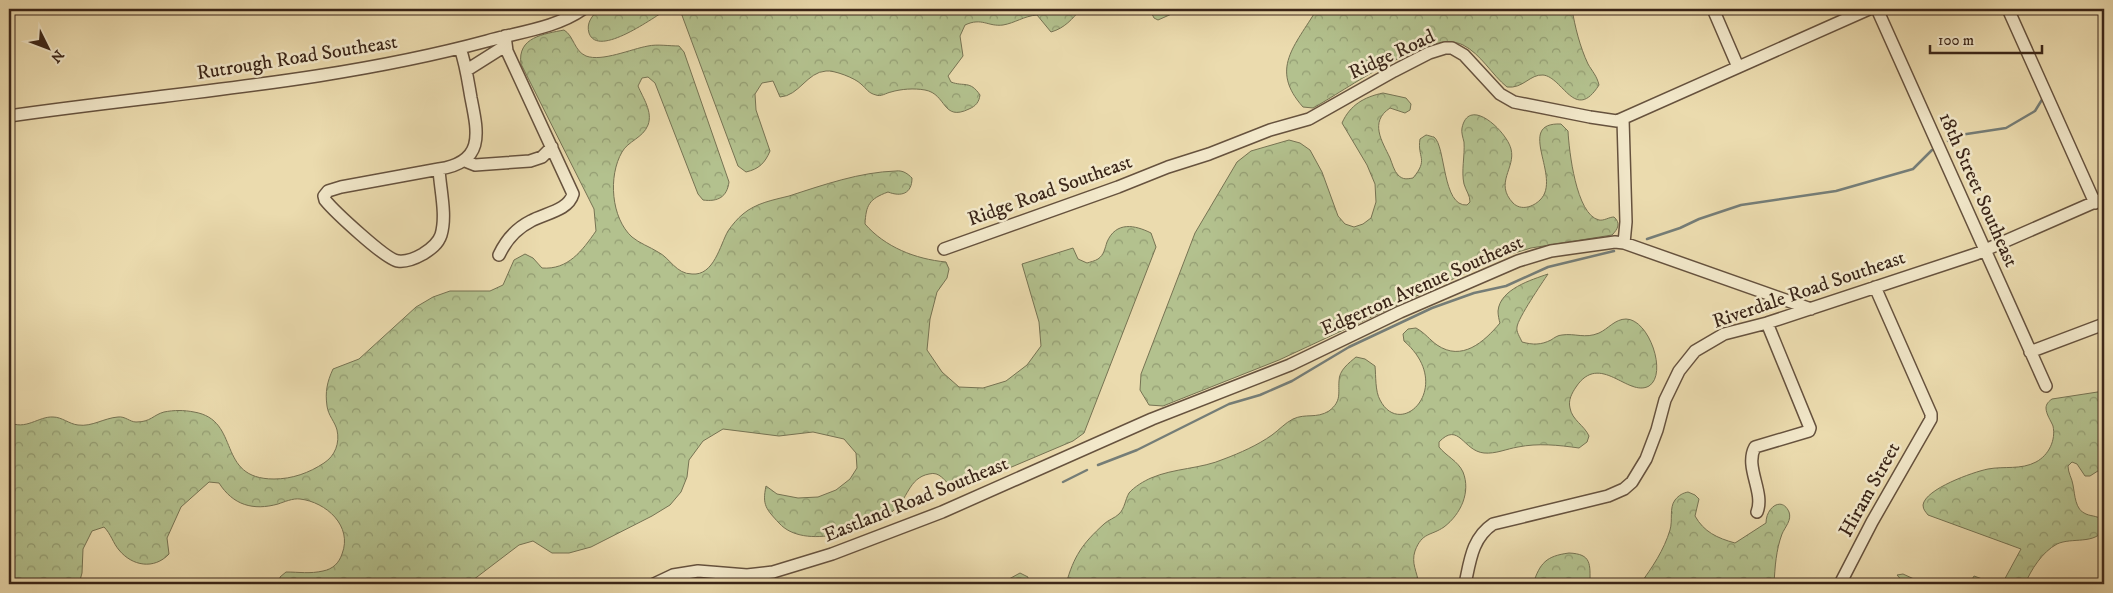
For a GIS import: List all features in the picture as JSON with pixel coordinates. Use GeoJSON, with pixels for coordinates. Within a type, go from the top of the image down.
{"type":"FeatureCollection","features":[{"type":"Feature","properties":{"kind":"street","name":"Rutrough Road Southeast"},"geometry":{"type":"LineString","coordinates":[[9,116],[308,78],[505,41],[558,22],[583,9]]}},
{"type":"Feature","properties":{"kind":"street"},"geometry":{"type":"LineString","coordinates":[[1713,9],[1738,67]]}},
{"type":"Feature","properties":{"kind":"street"},"geometry":{"type":"LineString","coordinates":[[1811,309],[1624,243],[1626,222],[1623,119],[1869,9]]}},
{"type":"Feature","properties":{"kind":"street","name":"18th Street Southeast"},"geometry":{"type":"LineString","coordinates":[[1877,9],[2046,386]]}},
{"type":"Feature","properties":{"kind":"street"},"geometry":{"type":"LineString","coordinates":[[2008,9],[2099,200]]}},
{"type":"Feature","properties":{"kind":"street"},"geometry":{"type":"LineString","coordinates":[[467,70],[505,41],[573,190],[571,200],[567,204],[522,227],[508,240],[499,255]]}},
{"type":"Feature","properties":{"kind":"street"},"geometry":{"type":"LineString","coordinates":[[440,169],[442,221],[440,236],[432,248],[415,258],[404,261],[392,259],[325,200],[324,196],[328,191],[341,187],[440,169],[449,168],[465,161],[473,151],[477,136],[467,70],[460,48]]}},
{"type":"Feature","properties":{"kind":"street","name":"Ridge Road"},"geometry":{"type":"LineString","coordinates":[[1168,167],[1209,154],[1270,130],[1309,119],[1394,71],[1429,53],[1446,48],[1452,48],[1464,55],[1500,94],[1514,102],[1613,121],[1623,119]]}},
{"type":"Feature","properties":{"kind":"street"},"geometry":{"type":"LineString","coordinates":[[465,161],[475,165],[530,161],[542,157],[552,147]]}},
{"type":"Feature","properties":{"kind":"street","name":"Ridge Road Southeast"},"geometry":{"type":"LineString","coordinates":[[944,249],[1118,187],[1168,167]]}},
{"type":"Feature","properties":{"kind":"street","name":"Riverdale Road Southeast"},"geometry":{"type":"LineString","coordinates":[[1466,584],[1477,540],[1481,533],[1493,524],[1608,496],[1624,489],[1632,482],[1646,459],[1657,430],[1665,400],[1680,371],[1695,351],[1724,334],[1811,309],[1984,250],[2099,200]]}},
{"type":"Feature","properties":{"kind":"street","name":"Edgerton Avenue Southeast"},"geometry":{"type":"LineString","coordinates":[[1182,407],[1290,365],[1400,312],[1518,261],[1551,251],[1616,242],[1624,243]]}},
{"type":"Feature","properties":{"kind":"street","name":"Hiram Street"},"geometry":{"type":"LineString","coordinates":[[1840,584],[1882,505],[1930,424],[1931,414],[1876,287]]}},
{"type":"Feature","properties":{"kind":"street"},"geometry":{"type":"LineString","coordinates":[[1756,512],[1758,498],[1752,456],[1755,447],[1809,431],[1810,428],[1767,323]]}},
{"type":"Feature","properties":{"kind":"street"},"geometry":{"type":"LineString","coordinates":[[2030,352],[2104,324]]}},
{"type":"Feature","properties":{"kind":"street","name":"Eastland Road Southeast"},"geometry":{"type":"LineString","coordinates":[[654,584],[673,575],[698,571],[752,575],[793,567],[942,512],[1182,407]]}},
{"type":"Feature","properties":{"kind":"green space"},"geometry":{"type":"Polygon","coordinates":[[[599,9],[668,9],[640,27],[615,39],[603,41],[594,40],[588,29],[590,20],[599,9]]]}},
{"type":"Feature","properties":{"kind":"green space"},"geometry":{"type":"Polygon","coordinates":[[[676,9],[1081,9],[1064,26],[1051,32],[1037,15],[1003,25],[976,22],[965,25],[960,36],[963,56],[948,76],[951,82],[973,87],[980,95],[975,105],[960,112],[949,110],[932,92],[916,89],[895,91],[882,95],[873,94],[854,79],[830,71],[819,72],[813,75],[787,96],[780,97],[773,81],[762,83],[755,94],[756,110],[770,151],[761,165],[746,172],[738,166],[680,10],[676,9]]]}},
{"type":"Feature","properties":{"kind":"green space"},"geometry":{"type":"Polygon","coordinates":[[[1152,9],[1183,9],[1158,20],[1154,18],[1151,12],[1152,9]]]}},
{"type":"Feature","properties":{"kind":"green space"},"geometry":{"type":"Polygon","coordinates":[[[1317,9],[1572,9],[1583,51],[1599,85],[1591,96],[1583,100],[1576,99],[1557,83],[1543,75],[1538,75],[1518,86],[1507,87],[1469,49],[1463,45],[1449,42],[1430,45],[1409,53],[1313,108],[1303,107],[1293,93],[1288,81],[1287,69],[1294,46],[1317,9]]]}},
{"type":"Feature","properties":{"kind":"green space"},"geometry":{"type":"Polygon","coordinates":[[[564,30],[579,51],[586,56],[608,56],[655,45],[679,46],[684,52],[729,182],[724,195],[713,200],[703,200],[698,194],[655,83],[648,77],[642,78],[638,86],[648,110],[648,125],[643,133],[622,152],[613,184],[616,208],[625,229],[632,237],[662,255],[677,269],[686,273],[700,273],[706,270],[711,265],[733,224],[748,210],[759,205],[842,180],[869,174],[899,171],[912,178],[910,188],[905,193],[888,192],[873,200],[866,212],[865,224],[882,239],[901,250],[923,258],[946,262],[949,269],[947,278],[937,292],[930,319],[927,350],[942,372],[959,387],[983,388],[1006,381],[1027,365],[1041,346],[1039,322],[1022,264],[1073,248],[1078,259],[1087,263],[1100,257],[1111,235],[1121,228],[1139,228],[1151,233],[1156,247],[1084,433],[1073,441],[962,488],[952,487],[942,477],[933,473],[922,476],[912,485],[898,506],[882,518],[852,531],[819,537],[804,536],[790,531],[779,523],[766,506],[766,486],[777,494],[798,498],[818,497],[836,490],[850,479],[857,468],[856,453],[844,439],[813,432],[779,436],[723,429],[703,441],[689,460],[687,477],[681,492],[670,505],[652,516],[591,547],[569,553],[552,553],[533,541],[519,545],[473,580],[463,584],[402,584],[372,581],[360,584],[283,584],[280,582],[280,577],[286,572],[318,572],[330,569],[337,563],[342,554],[344,534],[335,517],[319,505],[300,499],[260,507],[244,504],[231,497],[219,483],[209,482],[181,507],[167,538],[169,554],[163,559],[150,564],[137,563],[130,560],[119,550],[104,527],[92,531],[83,549],[82,573],[79,584],[9,584],[9,422],[21,425],[53,417],[83,425],[123,417],[134,422],[141,422],[164,412],[179,410],[194,412],[209,417],[218,426],[235,460],[243,470],[256,476],[274,479],[300,475],[324,463],[336,449],[338,440],[337,430],[328,409],[326,396],[333,369],[359,359],[416,307],[433,297],[450,291],[490,291],[503,285],[514,260],[525,254],[533,258],[542,268],[559,266],[574,258],[596,231],[594,209],[521,64],[523,48],[528,42],[541,35],[564,30]]]}},
{"type":"Feature","properties":{"kind":"green space"},"geometry":{"type":"Polygon","coordinates":[[[1383,93],[1406,98],[1411,104],[1410,110],[1405,113],[1390,108],[1380,119],[1379,125],[1381,138],[1394,169],[1400,177],[1413,178],[1418,172],[1421,162],[1420,139],[1426,135],[1434,137],[1441,152],[1453,196],[1459,203],[1467,205],[1470,200],[1463,179],[1464,142],[1462,128],[1466,119],[1472,115],[1480,116],[1496,126],[1511,149],[1511,163],[1505,182],[1508,196],[1513,203],[1520,207],[1530,206],[1540,200],[1546,190],[1540,141],[1541,132],[1548,126],[1561,124],[1568,131],[1575,181],[1585,207],[1591,216],[1599,220],[1614,217],[1618,224],[1616,230],[1612,235],[1531,248],[1498,258],[1279,360],[1163,406],[1149,405],[1140,390],[1141,374],[1195,233],[1237,162],[1251,151],[1289,140],[1300,143],[1310,150],[1322,172],[1338,216],[1345,224],[1354,227],[1363,224],[1371,218],[1376,202],[1375,184],[1367,165],[1342,123],[1349,111],[1358,103],[1383,93]]]}},
{"type":"Feature","properties":{"kind":"green space"},"geometry":{"type":"Polygon","coordinates":[[[1548,274],[1518,323],[1517,331],[1522,342],[1537,344],[1547,342],[1561,335],[1594,335],[1622,319],[1634,321],[1642,328],[1653,348],[1657,370],[1654,380],[1649,386],[1641,388],[1604,374],[1595,373],[1585,377],[1576,387],[1570,402],[1573,416],[1589,436],[1587,442],[1579,448],[1533,445],[1484,453],[1477,451],[1452,435],[1446,436],[1439,442],[1439,447],[1463,472],[1466,487],[1465,495],[1460,509],[1450,522],[1424,537],[1418,545],[1414,560],[1419,584],[1066,584],[1072,566],[1084,544],[1104,524],[1119,514],[1129,493],[1139,484],[1169,472],[1206,465],[1230,457],[1261,442],[1293,419],[1302,416],[1320,415],[1329,411],[1338,400],[1339,377],[1341,373],[1356,357],[1365,359],[1375,366],[1378,396],[1389,411],[1400,414],[1411,411],[1419,403],[1425,390],[1425,375],[1419,358],[1404,341],[1403,334],[1408,329],[1416,328],[1446,350],[1464,351],[1472,348],[1487,337],[1500,323],[1498,311],[1500,303],[1510,291],[1517,286],[1548,274]]]}},
{"type":"Feature","properties":{"kind":"green space"},"geometry":{"type":"Polygon","coordinates":[[[2104,391],[2104,467],[2090,476],[2085,476],[2077,464],[2072,462],[2068,466],[2078,506],[2082,512],[2102,520],[2104,522],[2104,529],[2095,537],[2063,542],[2052,547],[2038,562],[2025,584],[2002,584],[2021,549],[1928,515],[1923,507],[1926,499],[1940,487],[1972,474],[1994,468],[2024,466],[2041,459],[2050,447],[2054,431],[2046,408],[2049,402],[2052,399],[2104,391]]]}},
{"type":"Feature","properties":{"kind":"green space"},"geometry":{"type":"Polygon","coordinates":[[[1688,492],[1699,499],[1695,516],[1699,522],[1707,530],[1722,539],[1735,543],[1766,523],[1771,508],[1779,504],[1786,507],[1790,518],[1778,546],[1774,584],[1640,584],[1664,545],[1671,526],[1673,503],[1680,496],[1688,492]]]}},
{"type":"Feature","properties":{"kind":"green space"},"geometry":{"type":"Polygon","coordinates":[[[1569,553],[1582,555],[1586,558],[1590,571],[1590,584],[1533,584],[1538,571],[1545,562],[1555,556],[1569,553]]]}},
{"type":"Feature","properties":{"kind":"green space"},"geometry":{"type":"Polygon","coordinates":[[[1020,573],[1028,577],[1027,584],[1007,584],[1009,579],[1020,573]]]}},
{"type":"Feature","properties":{"kind":"green space"},"geometry":{"type":"Polygon","coordinates":[[[1903,574],[1925,584],[1905,584],[1897,575],[1903,574]]]}},
{"type":"Feature","properties":{"kind":"green space"},"geometry":{"type":"Polygon","coordinates":[[[1974,576],[1996,584],[1969,584],[1974,576]]]}},
{"type":"Feature","properties":{"kind":"waterway"},"geometry":{"type":"LineString","coordinates":[[1948,141],[1960,135],[2006,128],[2035,111],[2043,98]]}},
{"type":"Feature","properties":{"kind":"waterway"},"geometry":{"type":"LineString","coordinates":[[1647,239],[1741,205],[1836,191],[1913,169],[1932,150]]}},
{"type":"Feature","properties":{"kind":"waterway"},"geometry":{"type":"LineString","coordinates":[[1098,465],[1137,450],[1229,404],[1260,395],[1292,381],[1349,347],[1432,308],[1474,293],[1506,286],[1548,267],[1614,251]]}},
{"type":"Feature","properties":{"kind":"waterway"},"geometry":{"type":"LineString","coordinates":[[1063,482],[1087,470]]}}]}
